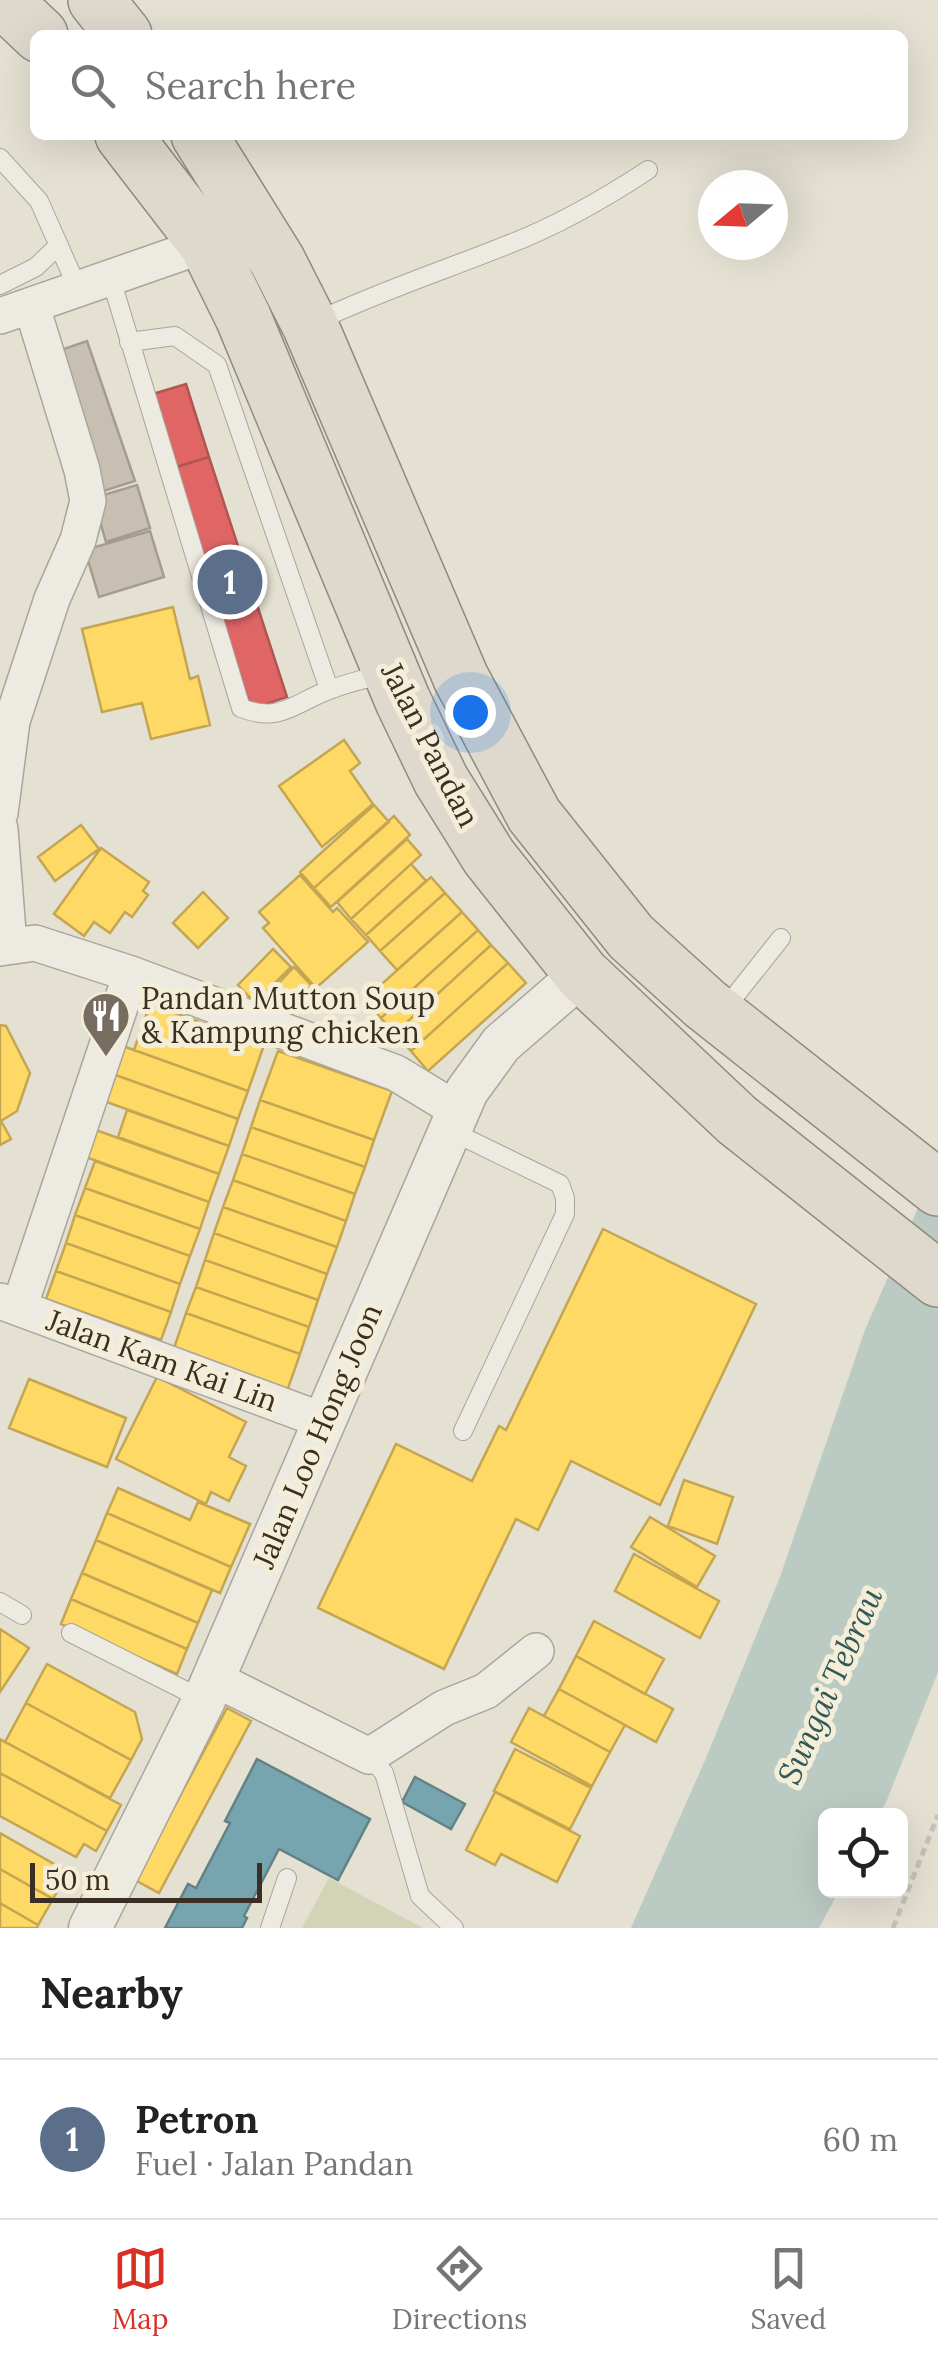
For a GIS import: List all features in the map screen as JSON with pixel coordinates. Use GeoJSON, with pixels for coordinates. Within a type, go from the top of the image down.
{"type":"FeatureCollection","features":[{"type":"Feature","properties":{"kind":"highway"},"geometry":{"type":"LineString","coordinates":[[3,0],[35,30]]}},
{"type":"Feature","properties":{"kind":"highway"},"geometry":{"type":"LineString","coordinates":[[96,0],[120,30]]}},
{"type":"Feature","properties":{"kind":"highway","name":"Jalan Pandan"},"geometry":{"type":"LineString","coordinates":[[126,140],[207,244],[243,316],[391,672],[441,780],[489,856],[582,974],[737,1120],[938,1279]]}},
{"type":"Feature","properties":{"kind":"highway","name":"Jalan Pandan"},"geometry":{"type":"LineString","coordinates":[[202,140],[277,260],[310,325],[461,678],[534,815],[631,937],[720,1016],[938,1188]]}},
{"type":"Feature","properties":{"kind":"street"},"geometry":{"type":"LineString","coordinates":[[0,812],[12,721],[52,598],[78,540],[88,501],[82,470],[16,312],[207,244]]}},
{"type":"Feature","properties":{"kind":"street"},"geometry":{"type":"LineString","coordinates":[[0,830],[4,946],[36,943],[131,974],[396,1073],[453,1120]]}},
{"type":"Feature","properties":{"kind":"street"},"geometry":{"type":"LineString","coordinates":[[10,1304],[131,974]]}},
{"type":"Feature","properties":{"kind":"street","name":"Jalan Loo Hong Joon"},"geometry":{"type":"LineString","coordinates":[[90,1928],[209,1689],[466,1090],[501,1044],[582,974]]}},
{"type":"Feature","properties":{"kind":"street","name":"Jalan Kam Kai Lin"},"geometry":{"type":"LineString","coordinates":[[10,1304],[324,1421]]}},
{"type":"Feature","properties":{"kind":"street"},"geometry":{"type":"LineString","coordinates":[[209,1689],[368,1756],[444,1708],[486,1692],[536,1651]]}},
{"type":"Feature","properties":{"kind":"lane"},"geometry":{"type":"LineString","coordinates":[[0,158],[38,201],[58,245],[95,285],[129,342],[241,708],[261,716],[291,710],[329,690],[391,672]]}},
{"type":"Feature","properties":{"kind":"lane"},"geometry":{"type":"LineString","coordinates":[[310,325],[380,292],[510,244],[580,212],[648,170]]}},
{"type":"Feature","properties":{"kind":"lane"},"geometry":{"type":"LineString","coordinates":[[0,286],[36,267],[58,245]]}},
{"type":"Feature","properties":{"kind":"lane"},"geometry":{"type":"LineString","coordinates":[[129,342],[175,336],[218,365],[329,690]]}},
{"type":"Feature","properties":{"kind":"lane"},"geometry":{"type":"LineString","coordinates":[[720,1016],[782,938]]}},
{"type":"Feature","properties":{"kind":"lane"},"geometry":{"type":"LineString","coordinates":[[453,1120],[560,1184],[566,1198],[565,1214],[463,1431]]}},
{"type":"Feature","properties":{"kind":"lane"},"geometry":{"type":"LineString","coordinates":[[0,1602],[22,1616]]}},
{"type":"Feature","properties":{"kind":"lane"},"geometry":{"type":"LineString","coordinates":[[71,1633],[209,1689]]}},
{"type":"Feature","properties":{"kind":"lane"},"geometry":{"type":"LineString","coordinates":[[368,1756],[384,1773],[420,1896],[454,1928]]}},
{"type":"Feature","properties":{"kind":"lane"},"geometry":{"type":"LineString","coordinates":[[270,1928],[286,1878]]}},
{"type":"Feature","properties":{"kind":"path"},"geometry":{"type":"LineString","coordinates":[[893,1928],[938,1815]]}},
{"type":"Feature","properties":{"kind":"green space"},"geometry":{"type":"Polygon","coordinates":[[[329,1878],[423,1928],[302,1928],[329,1878]]]}},
{"type":"Feature","properties":{"kind":"water","name":"Sungai Tebrau"},"geometry":{"type":"Polygon","coordinates":[[[938,1162],[938,1672],[883,1808],[818,1808],[818,1898],[835,1898],[819,1928],[631,1928],[780,1577],[865,1330],[938,1162]]]}},
{"type":"Feature","properties":{"kind":"building: Homes"},"geometry":{"type":"Polygon","coordinates":[[[173,607],[190,679],[198,676],[210,725],[151,739],[142,703],[102,712],[82,629],[173,607]]]}},
{"type":"Feature","properties":{"kind":"building: Homes"},"geometry":{"type":"Polygon","coordinates":[[[344,740],[360,763],[350,771],[373,804],[322,847],[279,786],[344,740]]]}},
{"type":"Feature","properties":{"kind":"building: Homes"},"geometry":{"type":"Polygon","coordinates":[[[374,805],[389,822],[314,888],[300,872],[374,805]]]}},
{"type":"Feature","properties":{"kind":"building: Homes"},"geometry":{"type":"Polygon","coordinates":[[[394,816],[410,835],[331,907],[314,888],[394,816]]]}},
{"type":"Feature","properties":{"kind":"building: Homes"},"geometry":{"type":"Polygon","coordinates":[[[81,825],[99,849],[55,881],[38,857],[81,825]]]}},
{"type":"Feature","properties":{"kind":"building: Homes"},"geometry":{"type":"Polygon","coordinates":[[[407,839],[421,855],[351,919],[337,902],[407,839]]]}},
{"type":"Feature","properties":{"kind":"building: Homes"},"geometry":{"type":"Polygon","coordinates":[[[101,848],[149,882],[143,891],[148,895],[132,917],[125,912],[110,933],[94,922],[84,936],[54,914],[101,848]]]}},
{"type":"Feature","properties":{"kind":"building: Homes"},"geometry":{"type":"Polygon","coordinates":[[[411,864],[426,881],[366,935],[351,919],[411,864]]]}},
{"type":"Feature","properties":{"kind":"building: Homes"},"geometry":{"type":"Polygon","coordinates":[[[300,875],[333,912],[337,908],[368,942],[316,988],[263,928],[269,923],[259,912],[300,875]]]}},
{"type":"Feature","properties":{"kind":"building: Homes"},"geometry":{"type":"Polygon","coordinates":[[[431,877],[445,893],[380,951],[366,935],[431,877]]]}},
{"type":"Feature","properties":{"kind":"building: Homes"},"geometry":{"type":"Polygon","coordinates":[[[203,892],[228,918],[198,948],[173,923],[203,892]]]}},
{"type":"Feature","properties":{"kind":"building: Homes"},"geometry":{"type":"Polygon","coordinates":[[[445,893],[462,912],[397,970],[380,951],[445,893]]]}},
{"type":"Feature","properties":{"kind":"building: Homes"},"geometry":{"type":"Polygon","coordinates":[[[462,912],[478,930],[381,1018],[365,999],[462,912]]]}},
{"type":"Feature","properties":{"kind":"building: Homes"},"geometry":{"type":"Polygon","coordinates":[[[478,930],[491,945],[395,1033],[381,1018],[478,930]]]}},
{"type":"Feature","properties":{"kind":"building: Homes"},"geometry":{"type":"Polygon","coordinates":[[[491,945],[508,963],[411,1051],[395,1033],[491,945]]]}},
{"type":"Feature","properties":{"kind":"building: Homes"},"geometry":{"type":"Polygon","coordinates":[[[273,949],[291,967],[255,1003],[238,985],[273,949]]]}},
{"type":"Feature","properties":{"kind":"building: Homes"},"geometry":{"type":"Polygon","coordinates":[[[508,963],[526,983],[428,1071],[411,1051],[508,963]]]}},
{"type":"Feature","properties":{"kind":"building: Homes"},"geometry":{"type":"Polygon","coordinates":[[[294,967],[311,985],[293,1014],[284,1009],[278,1020],[257,1006],[294,967]]]}},
{"type":"Feature","properties":{"kind":"building: Homes"},"geometry":{"type":"Polygon","coordinates":[[[150,1004],[264,1045],[248,1091],[134,1050],[150,1004]]]}},
{"type":"Feature","properties":{"kind":"building: Homes"},"geometry":{"type":"Polygon","coordinates":[[[0,1025],[6,1026],[30,1073],[17,1111],[1,1121],[11,1139],[0,1145],[0,1025]]]}},
{"type":"Feature","properties":{"kind":"building: Homes"},"geometry":{"type":"Polygon","coordinates":[[[120,1045],[248,1091],[238,1119],[110,1073],[120,1045]]]}},
{"type":"Feature","properties":{"kind":"building: Homes"},"geometry":{"type":"Polygon","coordinates":[[[278,1051],[392,1091],[374,1140],[260,1100],[278,1051]]]}},
{"type":"Feature","properties":{"kind":"building: Homes"},"geometry":{"type":"Polygon","coordinates":[[[110,1073],[238,1119],[229,1146],[101,1100],[110,1073]]]}},
{"type":"Feature","properties":{"kind":"building: Homes"},"geometry":{"type":"Polygon","coordinates":[[[260,1100],[374,1140],[365,1167],[251,1127],[260,1100]]]}},
{"type":"Feature","properties":{"kind":"building: Homes"},"geometry":{"type":"Polygon","coordinates":[[[127,1110],[229,1146],[219,1174],[118,1137],[127,1110]]]}},
{"type":"Feature","properties":{"kind":"building: Homes"},"geometry":{"type":"Polygon","coordinates":[[[251,1127],[365,1167],[355,1194],[242,1154],[251,1127]]]}},
{"type":"Feature","properties":{"kind":"building: Homes"},"geometry":{"type":"Polygon","coordinates":[[[93,1129],[219,1174],[209,1202],[83,1156],[93,1129]]]}},
{"type":"Feature","properties":{"kind":"building: Homes"},"geometry":{"type":"Polygon","coordinates":[[[242,1154],[355,1194],[346,1221],[233,1180],[242,1154]]]}},
{"type":"Feature","properties":{"kind":"building: Homes"},"geometry":{"type":"Polygon","coordinates":[[[95,1161],[209,1202],[200,1229],[85,1188],[95,1161]]]}},
{"type":"Feature","properties":{"kind":"building: Homes"},"geometry":{"type":"Polygon","coordinates":[[[233,1180],[346,1221],[337,1247],[223,1207],[233,1180]]]}},
{"type":"Feature","properties":{"kind":"building: Homes"},"geometry":{"type":"Polygon","coordinates":[[[85,1188],[200,1229],[190,1256],[75,1215],[85,1188]]]}},
{"type":"Feature","properties":{"kind":"building: Homes"},"geometry":{"type":"Polygon","coordinates":[[[223,1207],[337,1247],[327,1274],[214,1233],[223,1207]]]}},
{"type":"Feature","properties":{"kind":"building: Homes"},"geometry":{"type":"Polygon","coordinates":[[[75,1215],[190,1256],[180,1284],[66,1243],[75,1215]]]}},
{"type":"Feature","properties":{"kind":"building: Homes"},"geometry":{"type":"Polygon","coordinates":[[[603,1229],[756,1304],[660,1505],[571,1461],[538,1530],[516,1519],[444,1669],[318,1608],[396,1444],[472,1481],[499,1426],[506,1430],[603,1229]]]}},
{"type":"Feature","properties":{"kind":"building: Homes"},"geometry":{"type":"Polygon","coordinates":[[[214,1233],[327,1274],[318,1300],[205,1260],[214,1233]]]}},
{"type":"Feature","properties":{"kind":"building: Homes"},"geometry":{"type":"Polygon","coordinates":[[[66,1243],[180,1284],[171,1312],[56,1271],[66,1243]]]}},
{"type":"Feature","properties":{"kind":"building: Homes"},"geometry":{"type":"Polygon","coordinates":[[[205,1260],[318,1300],[309,1327],[196,1287],[205,1260]]]}},
{"type":"Feature","properties":{"kind":"building: Homes"},"geometry":{"type":"Polygon","coordinates":[[[56,1271],[171,1312],[161,1340],[46,1299],[56,1271]]]}},
{"type":"Feature","properties":{"kind":"building: Homes"},"geometry":{"type":"Polygon","coordinates":[[[196,1287],[309,1327],[300,1354],[186,1313],[196,1287]]]}},
{"type":"Feature","properties":{"kind":"building: Homes"},"geometry":{"type":"Polygon","coordinates":[[[186,1313],[300,1354],[285,1397],[171,1357],[186,1313]]]}},
{"type":"Feature","properties":{"kind":"building: Homes"},"geometry":{"type":"Polygon","coordinates":[[[157,1377],[246,1422],[229,1457],[246,1466],[229,1501],[211,1492],[206,1504],[116,1459],[157,1377]]]}},
{"type":"Feature","properties":{"kind":"building: Homes"},"geometry":{"type":"Polygon","coordinates":[[[29,1379],[126,1418],[107,1467],[9,1428],[29,1379]]]}},
{"type":"Feature","properties":{"kind":"building: Homes"},"geometry":{"type":"Polygon","coordinates":[[[684,1480],[733,1497],[717,1544],[668,1526],[684,1480]]]}},
{"type":"Feature","properties":{"kind":"building: Homes"},"geometry":{"type":"Polygon","coordinates":[[[118,1488],[190,1520],[198,1502],[250,1524],[231,1567],[107,1513],[118,1488]]]}},
{"type":"Feature","properties":{"kind":"building: Homes"},"geometry":{"type":"Polygon","coordinates":[[[107,1513],[231,1567],[220,1593],[96,1540],[107,1513]]]}},
{"type":"Feature","properties":{"kind":"building: Homes"},"geometry":{"type":"Polygon","coordinates":[[[650,1517],[715,1556],[697,1587],[631,1547],[650,1517]]]}},
{"type":"Feature","properties":{"kind":"building: Homes"},"geometry":{"type":"Polygon","coordinates":[[[96,1540],[212,1590],[198,1623],[82,1573],[96,1540]]]}},
{"type":"Feature","properties":{"kind":"building: Homes"},"geometry":{"type":"Polygon","coordinates":[[[634,1554],[719,1601],[700,1638],[615,1591],[634,1554]]]}},
{"type":"Feature","properties":{"kind":"building: Homes"},"geometry":{"type":"Polygon","coordinates":[[[82,1573],[198,1623],[187,1649],[71,1599],[82,1573]]]}},
{"type":"Feature","properties":{"kind":"building: Homes"},"geometry":{"type":"Polygon","coordinates":[[[71,1599],[187,1649],[177,1674],[61,1624],[71,1599]]]}},
{"type":"Feature","properties":{"kind":"building: Homes"},"geometry":{"type":"Polygon","coordinates":[[[594,1621],[664,1659],[645,1694],[576,1656],[594,1621]]]}},
{"type":"Feature","properties":{"kind":"building: Homes"},"geometry":{"type":"Polygon","coordinates":[[[0,1629],[29,1648],[0,1692],[0,1629]]]}},
{"type":"Feature","properties":{"kind":"building: Homes"},"geometry":{"type":"Polygon","coordinates":[[[576,1656],[673,1709],[656,1742],[559,1689],[576,1656]]]}},
{"type":"Feature","properties":{"kind":"building: Homes"},"geometry":{"type":"Polygon","coordinates":[[[47,1664],[135,1712],[142,1739],[131,1760],[26,1703],[47,1664]]]}},
{"type":"Feature","properties":{"kind":"building: Homes"},"geometry":{"type":"Polygon","coordinates":[[[559,1689],[625,1725],[610,1752],[544,1716],[559,1689]]]}},
{"type":"Feature","properties":{"kind":"building: Homes"},"geometry":{"type":"Polygon","coordinates":[[[26,1703],[131,1760],[110,1798],[5,1742],[26,1703]]]}},
{"type":"Feature","properties":{"kind":"building: Homes"},"geometry":{"type":"Polygon","coordinates":[[[227,1708],[251,1721],[159,1893],[135,1880],[227,1708]]]}},
{"type":"Feature","properties":{"kind":"building: Homes"},"geometry":{"type":"Polygon","coordinates":[[[529,1708],[610,1752],[592,1786],[511,1742],[529,1708]]]}},
{"type":"Feature","properties":{"kind":"building: Homes"},"geometry":{"type":"Polygon","coordinates":[[[0,1739],[121,1805],[107,1831],[0,1773],[0,1739]]]}},
{"type":"Feature","properties":{"kind":"building: Homes"},"geometry":{"type":"Polygon","coordinates":[[[515,1749],[591,1788],[570,1829],[494,1791],[515,1749]]]}},
{"type":"Feature","properties":{"kind":"building: Homes"},"geometry":{"type":"Polygon","coordinates":[[[0,1773],[107,1831],[96,1851],[84,1844],[76,1857],[0,1816],[0,1773]]]}},
{"type":"Feature","properties":{"kind":"building: Homes"},"geometry":{"type":"Polygon","coordinates":[[[495,1792],[580,1836],[557,1882],[501,1854],[495,1865],[466,1850],[495,1792]]]}},
{"type":"Feature","properties":{"kind":"building: Homes"},"geometry":{"type":"Polygon","coordinates":[[[0,1833],[68,1872],[53,1899],[0,1869],[0,1833]]]}},
{"type":"Feature","properties":{"kind":"building: Homes"},"geometry":{"type":"Polygon","coordinates":[[[0,1869],[53,1899],[38,1925],[0,1903],[0,1869]]]}},
{"type":"Feature","properties":{"kind":"building: Homes"},"geometry":{"type":"Polygon","coordinates":[[[0,1903],[38,1925],[37,1928],[0,1928],[0,1903]]]}},
{"type":"Feature","properties":{"kind":"building: Shops"},"geometry":{"type":"Polygon","coordinates":[[[186,384],[209,457],[173,468],[149,395],[186,384]]]}},
{"type":"Feature","properties":{"kind":"building: Shops"},"geometry":{"type":"Polygon","coordinates":[[[209,457],[287,697],[251,709],[173,468],[209,457]]]}},
{"type":"Feature","properties":{"kind":"building: Public"},"geometry":{"type":"Polygon","coordinates":[[[257,1759],[370,1819],[338,1880],[279,1849],[244,1916],[247,1918],[242,1928],[165,1928],[188,1884],[196,1888],[257,1759]]]}},
{"type":"Feature","properties":{"kind":"building: Public"},"geometry":{"type":"Polygon","coordinates":[[[415,1777],[465,1804],[451,1829],[402,1802],[415,1777]]]}},
{"type":"Feature","properties":{"kind":"building: Other"},"geometry":{"type":"Polygon","coordinates":[[[87,341],[135,481],[97,493],[49,354],[87,341]]]}},
{"type":"Feature","properties":{"kind":"building: Other"},"geometry":{"type":"Polygon","coordinates":[[[137,485],[150,528],[106,542],[93,498],[137,485]]]}},
{"type":"Feature","properties":{"kind":"building: Other"},"geometry":{"type":"Polygon","coordinates":[[[150,531],[164,577],[99,597],[85,550],[150,531]]]}},
{"type":"Feature","properties":{"kind":"place","name":"Petron"},"geometry":{"type":"Point","coordinates":[230,582]}},
{"type":"Feature","properties":{"kind":"place","name":"Pandan Mutton Soup & Kampung chicken"},"geometry":{"type":"Point","coordinates":[106,1058]}}]}
